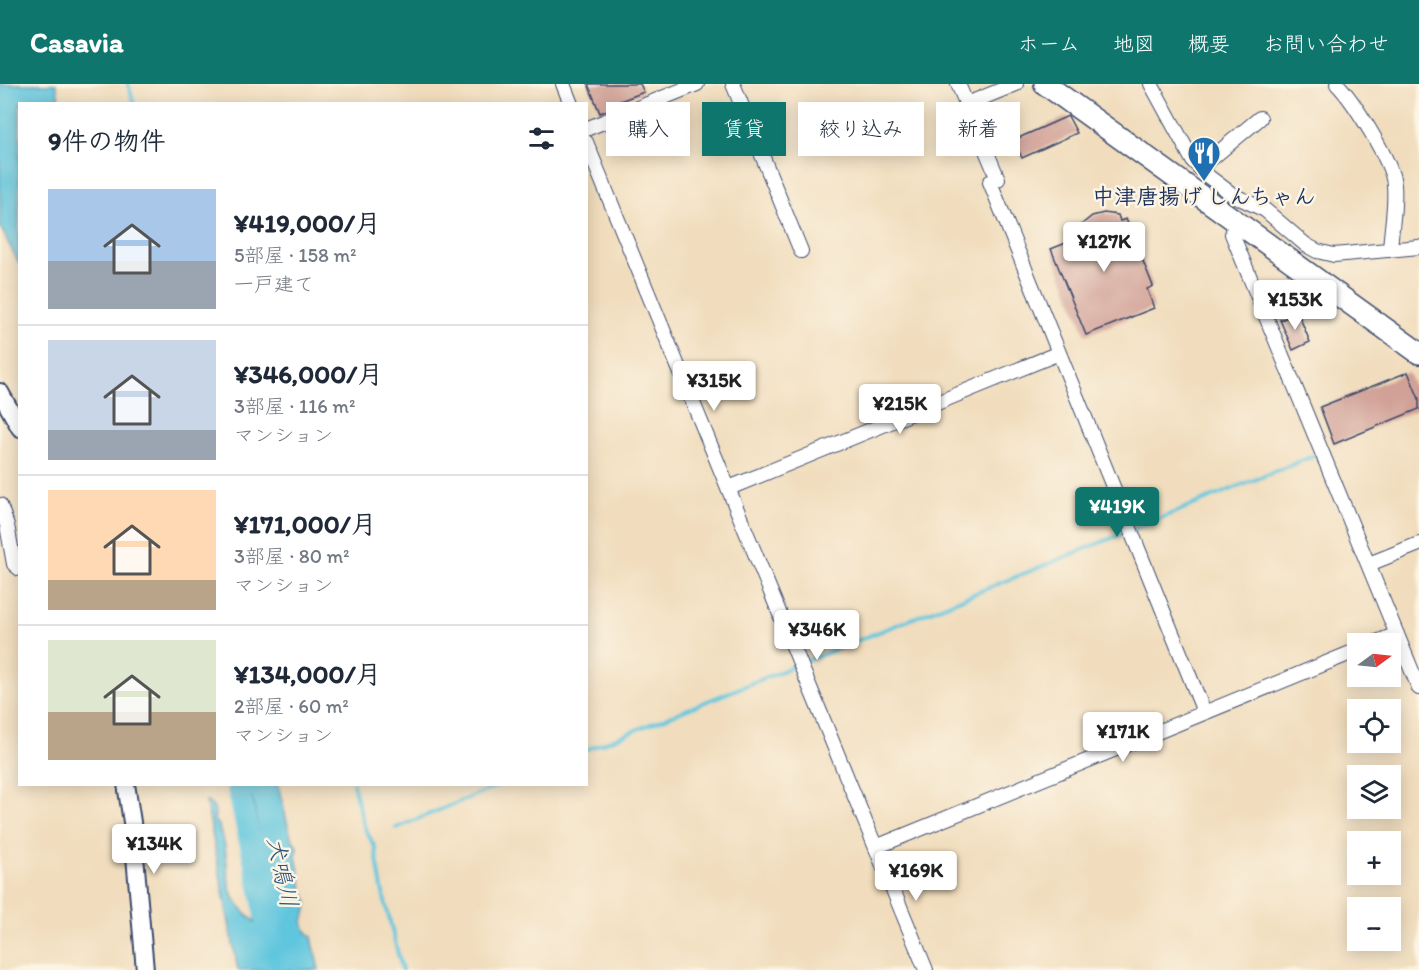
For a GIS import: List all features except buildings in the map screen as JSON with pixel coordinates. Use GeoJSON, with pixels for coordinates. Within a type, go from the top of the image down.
{"type":"FeatureCollection","features":[{"type":"Feature","properties":{"kind":"main road"},"geometry":{"type":"LineString","coordinates":[[1045,84],[1419,353]]}},
{"type":"Feature","properties":{"kind":"street"},"geometry":{"type":"LineString","coordinates":[[563,84],[570,102]]}},
{"type":"Feature","properties":{"kind":"street"},"geometry":{"type":"LineString","coordinates":[[588,128],[697,84]]}},
{"type":"Feature","properties":{"kind":"street"},"geometry":{"type":"LineString","coordinates":[[733,84],[801,251]]}},
{"type":"Feature","properties":{"kind":"street"},"geometry":{"type":"LineString","coordinates":[[958,84],[966,102]]}},
{"type":"Feature","properties":{"kind":"street"},"geometry":{"type":"LineString","coordinates":[[972,102],[1016,84]]}},
{"type":"Feature","properties":{"kind":"street"},"geometry":{"type":"LineString","coordinates":[[1151,84],[1193,161],[1233,195],[1265,210],[1306,245],[1317,251],[1334,255],[1419,247]]}},
{"type":"Feature","properties":{"kind":"street"},"geometry":{"type":"LineString","coordinates":[[1337,84],[1347,94],[1373,136],[1395,183],[1390,250]]}},
{"type":"Feature","properties":{"kind":"street"},"geometry":{"type":"LineString","coordinates":[[1200,168],[1260,118]]}},
{"type":"Feature","properties":{"kind":"street"},"geometry":{"type":"LineString","coordinates":[[588,147],[926,970]]}},
{"type":"Feature","properties":{"kind":"street"},"geometry":{"type":"LineString","coordinates":[[988,156],[998,179],[988,179],[1204,712]]}},
{"type":"Feature","properties":{"kind":"street"},"geometry":{"type":"LineString","coordinates":[[1236,221],[1232,234],[1397,633]]}},
{"type":"Feature","properties":{"kind":"street"},"geometry":{"type":"LineString","coordinates":[[729,488],[1059,353]]}},
{"type":"Feature","properties":{"kind":"street"},"geometry":{"type":"LineString","coordinates":[[0,392],[18,424]]}},
{"type":"Feature","properties":{"kind":"street"},"geometry":{"type":"LineString","coordinates":[[0,505],[7,525],[14,564],[18,567]]}},
{"type":"Feature","properties":{"kind":"street"},"geometry":{"type":"LineString","coordinates":[[1369,564],[1419,544]]}},
{"type":"Feature","properties":{"kind":"street"},"geometry":{"type":"LineString","coordinates":[[1401,644],[1419,688]]}},
{"type":"Feature","properties":{"kind":"street"},"geometry":{"type":"LineString","coordinates":[[876,846],[1347,654]]}},
{"type":"Feature","properties":{"kind":"street"},"geometry":{"type":"LineString","coordinates":[[126,786],[132,822],[145,970]]}},
{"type":"Feature","properties":{"kind":"water"},"geometry":{"type":"Polygon","coordinates":[[[0,84],[56,84],[60,102],[18,102],[18,262],[0,226],[0,84]]]}},
{"type":"Feature","properties":{"kind":"water"},"geometry":{"type":"Polygon","coordinates":[[[245,786],[278,786],[291,837],[297,846],[296,857],[303,891],[308,903],[303,922],[306,931],[312,937],[319,970],[238,970],[206,801],[214,809],[214,821],[219,825],[224,841],[230,888],[238,903],[255,922],[257,903],[267,894],[269,887],[258,855],[261,848],[253,801],[245,786]]]}},
{"type":"Feature","properties":{"kind":"waterway"},"geometry":{"type":"LineString","coordinates":[[128,84],[133,102]]}},
{"type":"Feature","properties":{"kind":"waterway"},"geometry":{"type":"LineString","coordinates":[[1134,529],[1318,454]]}},
{"type":"Feature","properties":{"kind":"waterway"},"geometry":{"type":"LineString","coordinates":[[588,749],[1127,532]]}},
{"type":"Feature","properties":{"kind":"waterway","name":"犬鳴川"},"geometry":{"type":"LineString","coordinates":[[237,786],[276,970]]}},
{"type":"Feature","properties":{"kind":"waterway"},"geometry":{"type":"LineString","coordinates":[[354,786],[365,829],[375,847],[382,889],[402,970]]}},
{"type":"Feature","properties":{"kind":"waterway"},"geometry":{"type":"LineString","coordinates":[[396,828],[497,786]]}},
{"type":"Feature","properties":{"kind":"place","name":"中津唐揚げ しんちゃん"},"geometry":{"type":"Point","coordinates":[1204,182]}}]}
